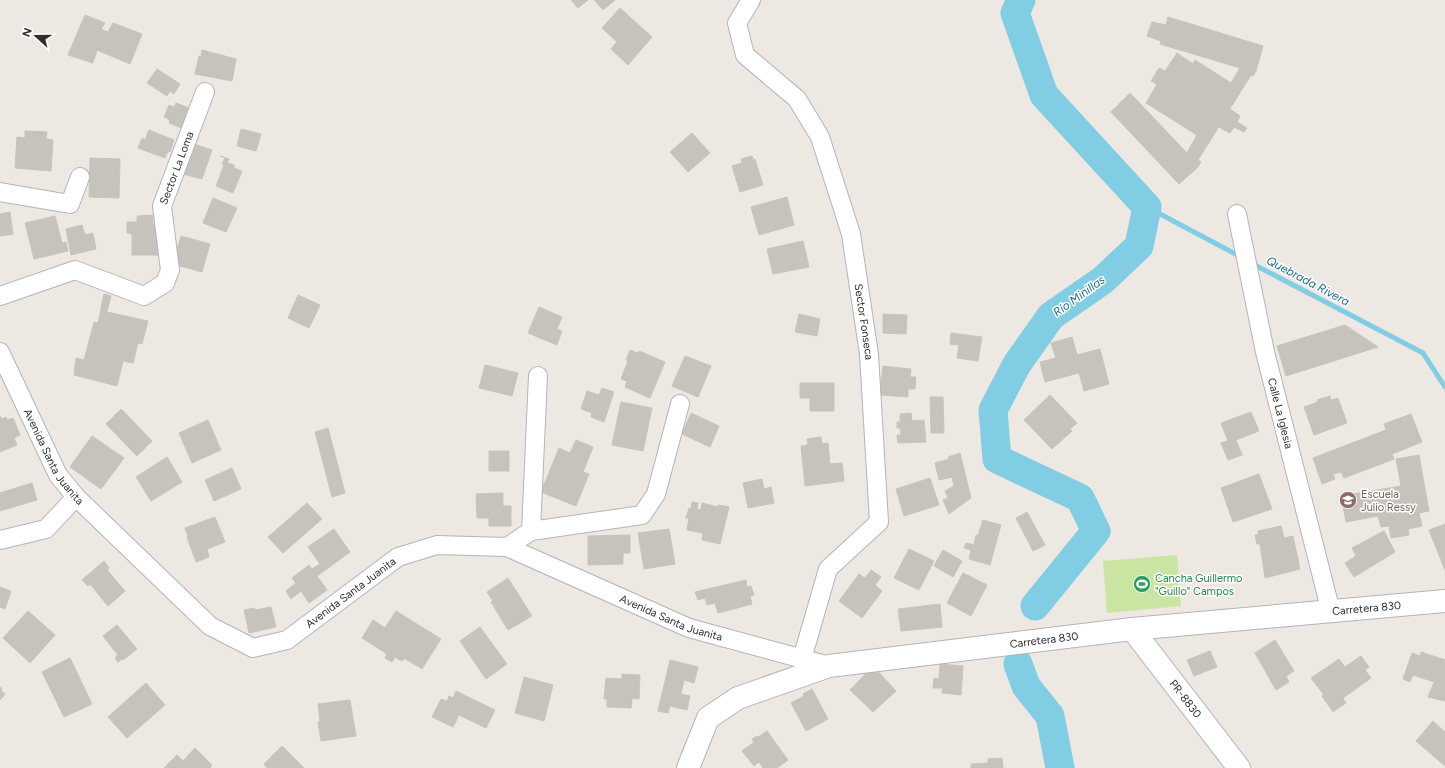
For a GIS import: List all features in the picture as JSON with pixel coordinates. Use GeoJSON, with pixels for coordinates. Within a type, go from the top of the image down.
{"type":"FeatureCollection","features":[{"type":"Feature","properties":{"kind":"street","name":"Sector Fonseca"},"geometry":{"type":"LineString","coordinates":[[751,0],[737,23],[745,54],[797,99],[820,137],[851,234],[869,354],[879,522],[828,569],[802,659]]}},
{"type":"Feature","properties":{"kind":"street","name":"Sector La Loma"},"geometry":{"type":"LineString","coordinates":[[0,296],[74,270],[144,296],[165,283],[170,270],[162,206],[205,92]]}},
{"type":"Feature","properties":{"kind":"street"},"geometry":{"type":"LineString","coordinates":[[0,192],[70,204],[80,177]]}},
{"type":"Feature","properties":{"kind":"street","name":"Calle La Iglesia"},"geometry":{"type":"LineString","coordinates":[[1237,214],[1265,352],[1331,612]]}},
{"type":"Feature","properties":{"kind":"street","name":"Avenida Santa Juanita"},"geometry":{"type":"LineString","coordinates":[[0,352],[58,475],[76,497],[210,626],[253,648],[287,640],[398,557],[437,545],[507,547],[689,628],[829,666]]}},
{"type":"Feature","properties":{"kind":"street"},"geometry":{"type":"LineString","coordinates":[[531,530],[538,376]]}},
{"type":"Feature","properties":{"kind":"street"},"geometry":{"type":"LineString","coordinates":[[507,547],[531,530],[642,515],[656,494],[680,404]]}},
{"type":"Feature","properties":{"kind":"street"},"geometry":{"type":"LineString","coordinates":[[0,540],[46,529],[76,497]]}},
{"type":"Feature","properties":{"kind":"street","name":"Carretera 830"},"geometry":{"type":"LineString","coordinates":[[688,768],[708,718],[738,698],[829,666],[1132,629],[1445,602]]}},
{"type":"Feature","properties":{"kind":"street","name":"PR-8830"},"geometry":{"type":"LineString","coordinates":[[1132,629],[1239,768]]}},
{"type":"Feature","properties":{"kind":"green space","name":"Cancha Guillermo \"Guillo\" Campos"},"geometry":{"type":"Polygon","coordinates":[[[1177,555],[1181,606],[1107,613],[1103,561],[1177,555]]]}},
{"type":"Feature","properties":{"kind":"building"},"geometry":{"type":"Polygon","coordinates":[[[571,0],[588,0],[578,8],[571,0]]]}},
{"type":"Feature","properties":{"kind":"building"},"geometry":{"type":"Polygon","coordinates":[[[594,0],[615,0],[603,10],[594,0]]]}},
{"type":"Feature","properties":{"kind":"building"},"geometry":{"type":"Polygon","coordinates":[[[620,8],[652,37],[628,65],[611,49],[617,42],[602,28],[620,8]]]}},
{"type":"Feature","properties":{"kind":"building"},"geometry":{"type":"Polygon","coordinates":[[[85,15],[105,23],[101,29],[108,32],[113,23],[142,34],[130,64],[97,50],[93,63],[68,55],[85,15]]]}},
{"type":"Feature","properties":{"kind":"building"},"geometry":{"type":"Polygon","coordinates":[[[1168,17],[1263,46],[1256,71],[1253,76],[1251,75],[1198,160],[1201,162],[1197,168],[1179,184],[1111,112],[1130,93],[1187,153],[1197,135],[1146,103],[1157,84],[1151,81],[1159,68],[1165,71],[1177,53],[1193,64],[1195,60],[1231,83],[1240,68],[1160,44],[1161,41],[1147,36],[1152,22],[1166,25],[1168,17]]]}},
{"type":"Feature","properties":{"kind":"building"},"geometry":{"type":"Polygon","coordinates":[[[202,50],[236,59],[232,81],[195,74],[202,50]]]}},
{"type":"Feature","properties":{"kind":"building"},"geometry":{"type":"Polygon","coordinates":[[[157,69],[180,84],[174,94],[170,91],[167,96],[147,83],[157,69]]]}},
{"type":"Feature","properties":{"kind":"building"},"geometry":{"type":"Polygon","coordinates":[[[176,103],[189,108],[186,113],[190,115],[184,129],[169,123],[170,120],[164,117],[169,105],[174,107],[176,103]]]}},
{"type":"Feature","properties":{"kind":"building"},"geometry":{"type":"Polygon","coordinates":[[[1230,109],[1240,116],[1237,122],[1247,128],[1244,132],[1234,127],[1230,133],[1219,127],[1230,109]]]}},
{"type":"Feature","properties":{"kind":"building"},"geometry":{"type":"Polygon","coordinates":[[[241,129],[261,134],[256,151],[237,146],[241,129]]]}},
{"type":"Feature","properties":{"kind":"building"},"geometry":{"type":"Polygon","coordinates":[[[149,130],[174,140],[170,152],[168,151],[165,158],[138,148],[142,138],[145,140],[149,130]]]}},
{"type":"Feature","properties":{"kind":"building"},"geometry":{"type":"Polygon","coordinates":[[[25,131],[47,132],[46,139],[53,140],[51,171],[15,168],[17,137],[25,138],[25,131]]]}},
{"type":"Feature","properties":{"kind":"building"},"geometry":{"type":"Polygon","coordinates":[[[692,133],[710,153],[688,172],[670,152],[692,133]]]}},
{"type":"Feature","properties":{"kind":"building"},"geometry":{"type":"Polygon","coordinates":[[[194,144],[212,150],[202,179],[183,174],[194,144]]]}},
{"type":"Feature","properties":{"kind":"building"},"geometry":{"type":"Polygon","coordinates":[[[220,156],[229,159],[227,163],[234,165],[234,168],[242,171],[233,193],[216,186],[225,158],[220,156]]]}},
{"type":"Feature","properties":{"kind":"building"},"geometry":{"type":"Polygon","coordinates":[[[752,156],[753,160],[755,159],[763,185],[740,192],[732,166],[742,163],[741,159],[752,156]]]}},
{"type":"Feature","properties":{"kind":"building"},"geometry":{"type":"Polygon","coordinates":[[[90,158],[120,159],[119,198],[89,197],[90,158]]]}},
{"type":"Feature","properties":{"kind":"building"},"geometry":{"type":"Polygon","coordinates":[[[787,197],[794,225],[759,235],[751,207],[787,197]]]}},
{"type":"Feature","properties":{"kind":"building"},"geometry":{"type":"Polygon","coordinates":[[[213,198],[237,208],[226,232],[203,223],[213,198]]]}},
{"type":"Feature","properties":{"kind":"building"},"geometry":{"type":"Polygon","coordinates":[[[10,212],[13,234],[0,236],[0,214],[10,212]]]}},
{"type":"Feature","properties":{"kind":"building"},"geometry":{"type":"Polygon","coordinates":[[[153,215],[153,224],[158,225],[158,255],[132,255],[132,234],[127,233],[127,222],[137,222],[137,216],[153,215]]]}},
{"type":"Feature","properties":{"kind":"building"},"geometry":{"type":"Polygon","coordinates":[[[55,216],[62,243],[66,242],[68,251],[34,259],[25,223],[55,216]]]}},
{"type":"Feature","properties":{"kind":"building"},"geometry":{"type":"Polygon","coordinates":[[[82,225],[85,235],[93,233],[96,249],[71,255],[66,229],[82,225]]]}},
{"type":"Feature","properties":{"kind":"building"},"geometry":{"type":"Polygon","coordinates":[[[181,236],[210,244],[202,272],[173,264],[181,236]]]}},
{"type":"Feature","properties":{"kind":"building"},"geometry":{"type":"Polygon","coordinates":[[[803,241],[809,267],[773,274],[767,249],[803,241]]]}},
{"type":"Feature","properties":{"kind":"building"},"geometry":{"type":"Polygon","coordinates":[[[104,294],[111,296],[107,312],[148,321],[142,344],[138,343],[133,363],[123,361],[117,386],[74,375],[76,358],[84,360],[94,322],[98,323],[104,294]]]}},
{"type":"Feature","properties":{"kind":"building"},"geometry":{"type":"Polygon","coordinates":[[[298,295],[320,305],[309,328],[288,318],[298,295]]]}},
{"type":"Feature","properties":{"kind":"building"},"geometry":{"type":"Polygon","coordinates":[[[539,307],[562,317],[557,329],[562,331],[557,345],[528,333],[539,307]]]}},
{"type":"Feature","properties":{"kind":"building"},"geometry":{"type":"Polygon","coordinates":[[[799,314],[820,319],[817,336],[795,332],[799,314]]]}},
{"type":"Feature","properties":{"kind":"building"},"geometry":{"type":"Polygon","coordinates":[[[883,314],[907,315],[906,334],[883,333],[883,314]]]}},
{"type":"Feature","properties":{"kind":"building"},"geometry":{"type":"Polygon","coordinates":[[[1345,325],[1378,347],[1286,376],[1277,346],[1345,325]]]}},
{"type":"Feature","properties":{"kind":"building"},"geometry":{"type":"Polygon","coordinates":[[[951,333],[982,337],[978,361],[957,358],[959,345],[950,344],[951,333]]]}},
{"type":"Feature","properties":{"kind":"building"},"geometry":{"type":"Polygon","coordinates":[[[1072,337],[1077,355],[1100,349],[1109,384],[1084,391],[1079,373],[1045,382],[1040,362],[1056,358],[1051,343],[1072,337]]]}},
{"type":"Feature","properties":{"kind":"building"},"geometry":{"type":"Polygon","coordinates":[[[630,350],[638,353],[639,351],[665,362],[650,398],[625,387],[627,381],[621,379],[628,361],[626,360],[630,350]]]}},
{"type":"Feature","properties":{"kind":"building"},"geometry":{"type":"Polygon","coordinates":[[[685,356],[711,366],[698,397],[672,386],[685,356]]]}},
{"type":"Feature","properties":{"kind":"building"},"geometry":{"type":"Polygon","coordinates":[[[485,365],[518,373],[512,396],[479,388],[485,365]]]}},
{"type":"Feature","properties":{"kind":"building"},"geometry":{"type":"Polygon","coordinates":[[[883,366],[911,369],[910,377],[916,377],[915,389],[908,389],[908,397],[880,395],[883,366]]]}},
{"type":"Feature","properties":{"kind":"building"},"geometry":{"type":"Polygon","coordinates":[[[800,383],[834,383],[834,411],[810,411],[810,398],[800,398],[800,383]]]}},
{"type":"Feature","properties":{"kind":"building"},"geometry":{"type":"Polygon","coordinates":[[[602,388],[614,392],[604,422],[591,417],[592,413],[581,409],[587,391],[599,395],[602,388]]]}},
{"type":"Feature","properties":{"kind":"building"},"geometry":{"type":"Polygon","coordinates":[[[1050,395],[1077,423],[1070,429],[1072,431],[1052,449],[1024,420],[1050,395]]]}},
{"type":"Feature","properties":{"kind":"building"},"geometry":{"type":"Polygon","coordinates":[[[1330,396],[1331,400],[1338,398],[1347,423],[1314,435],[1304,407],[1318,402],[1317,400],[1330,396]]]}},
{"type":"Feature","properties":{"kind":"building"},"geometry":{"type":"Polygon","coordinates":[[[930,397],[943,397],[944,433],[931,433],[930,397]]]}},
{"type":"Feature","properties":{"kind":"building"},"geometry":{"type":"Polygon","coordinates":[[[621,402],[652,408],[643,451],[612,445],[621,402]]]}},
{"type":"Feature","properties":{"kind":"building"},"geometry":{"type":"Polygon","coordinates":[[[121,409],[152,441],[137,456],[106,424],[121,409]]]}},
{"type":"Feature","properties":{"kind":"building"},"geometry":{"type":"Polygon","coordinates":[[[1251,412],[1259,431],[1236,440],[1242,455],[1228,460],[1221,443],[1228,441],[1221,423],[1251,412]]]}},
{"type":"Feature","properties":{"kind":"building"},"geometry":{"type":"Polygon","coordinates":[[[691,413],[719,426],[710,447],[682,434],[691,413]]]}},
{"type":"Feature","properties":{"kind":"building"},"geometry":{"type":"Polygon","coordinates":[[[911,413],[912,421],[924,420],[926,442],[898,443],[897,435],[901,435],[900,428],[897,428],[897,422],[900,422],[900,414],[911,413]]]}},
{"type":"Feature","properties":{"kind":"building"},"geometry":{"type":"Polygon","coordinates":[[[1411,414],[1422,442],[1392,454],[1394,459],[1344,478],[1341,472],[1333,474],[1335,479],[1322,484],[1313,458],[1386,430],[1384,424],[1411,414]]]}},
{"type":"Feature","properties":{"kind":"building"},"geometry":{"type":"Polygon","coordinates":[[[0,416],[2,419],[6,417],[7,420],[13,418],[20,435],[14,438],[17,445],[0,452],[0,416]]]}},
{"type":"Feature","properties":{"kind":"building"},"geometry":{"type":"Polygon","coordinates":[[[208,420],[221,450],[192,463],[179,433],[208,420]]]}},
{"type":"Feature","properties":{"kind":"building"},"geometry":{"type":"Polygon","coordinates":[[[328,428],[345,493],[332,497],[315,432],[328,428]]]}},
{"type":"Feature","properties":{"kind":"building"},"geometry":{"type":"Polygon","coordinates":[[[92,436],[124,458],[101,489],[70,467],[92,436]]]}},
{"type":"Feature","properties":{"kind":"building"},"geometry":{"type":"Polygon","coordinates":[[[821,437],[822,444],[828,443],[830,464],[842,463],[844,481],[805,486],[801,446],[808,445],[807,439],[821,437]]]}},
{"type":"Feature","properties":{"kind":"building"},"geometry":{"type":"Polygon","coordinates":[[[576,440],[593,447],[583,472],[589,474],[576,506],[541,492],[559,448],[570,453],[576,440]]]}},
{"type":"Feature","properties":{"kind":"building"},"geometry":{"type":"Polygon","coordinates":[[[489,451],[509,451],[509,471],[489,471],[489,451]]]}},
{"type":"Feature","properties":{"kind":"building"},"geometry":{"type":"Polygon","coordinates":[[[960,453],[971,498],[949,514],[943,500],[948,498],[945,491],[954,486],[952,477],[939,480],[935,463],[949,459],[948,457],[960,453]]]}},
{"type":"Feature","properties":{"kind":"building"},"geometry":{"type":"Polygon","coordinates":[[[1419,455],[1429,511],[1419,513],[1422,526],[1408,529],[1409,535],[1391,538],[1389,526],[1381,527],[1378,516],[1346,522],[1341,496],[1401,486],[1396,459],[1419,455]]]}},
{"type":"Feature","properties":{"kind":"building"},"geometry":{"type":"Polygon","coordinates":[[[167,457],[182,482],[151,501],[136,477],[167,457]]]}},
{"type":"Feature","properties":{"kind":"building"},"geometry":{"type":"Polygon","coordinates":[[[232,468],[241,489],[214,501],[205,480],[232,468]]]}},
{"type":"Feature","properties":{"kind":"building"},"geometry":{"type":"Polygon","coordinates":[[[1259,474],[1272,509],[1233,522],[1221,488],[1259,474]]]}},
{"type":"Feature","properties":{"kind":"building"},"geometry":{"type":"Polygon","coordinates":[[[930,478],[939,505],[904,516],[896,489],[930,478]]]}},
{"type":"Feature","properties":{"kind":"building"},"geometry":{"type":"Polygon","coordinates":[[[762,479],[764,489],[771,487],[774,503],[748,508],[743,483],[762,479]]]}},
{"type":"Feature","properties":{"kind":"building"},"geometry":{"type":"Polygon","coordinates":[[[32,483],[37,500],[0,511],[0,493],[32,483]]]}},
{"type":"Feature","properties":{"kind":"building"},"geometry":{"type":"Polygon","coordinates":[[[503,493],[503,506],[511,506],[511,526],[489,526],[489,518],[477,518],[476,494],[503,493]]]}},
{"type":"Feature","properties":{"kind":"building"},"geometry":{"type":"Polygon","coordinates":[[[692,502],[698,503],[697,509],[701,510],[702,503],[718,507],[718,505],[729,507],[720,544],[702,540],[703,533],[687,530],[689,518],[686,518],[689,508],[691,509],[692,502]]]}},
{"type":"Feature","properties":{"kind":"building"},"geometry":{"type":"Polygon","coordinates":[[[307,503],[322,519],[283,553],[268,537],[307,503]]]}},
{"type":"Feature","properties":{"kind":"building"},"geometry":{"type":"Polygon","coordinates":[[[1027,512],[1045,545],[1033,551],[1016,518],[1027,512]]]}},
{"type":"Feature","properties":{"kind":"building"},"geometry":{"type":"Polygon","coordinates":[[[215,517],[225,542],[207,549],[209,557],[196,562],[185,528],[215,517]]]}},
{"type":"Feature","properties":{"kind":"building"},"geometry":{"type":"Polygon","coordinates":[[[983,520],[1001,525],[990,565],[969,559],[971,550],[964,548],[966,543],[974,545],[976,535],[978,535],[983,520]]]}},
{"type":"Feature","properties":{"kind":"building"},"geometry":{"type":"Polygon","coordinates":[[[1445,524],[1445,570],[1429,530],[1445,524]]]}},
{"type":"Feature","properties":{"kind":"building"},"geometry":{"type":"Polygon","coordinates":[[[1281,526],[1284,538],[1293,536],[1300,569],[1265,578],[1260,544],[1257,544],[1255,535],[1259,534],[1258,531],[1281,526]]]}},
{"type":"Feature","properties":{"kind":"building"},"geometry":{"type":"Polygon","coordinates":[[[334,529],[350,552],[317,576],[327,590],[309,603],[301,591],[291,599],[286,591],[296,583],[292,578],[309,565],[312,569],[320,564],[308,547],[334,529]]]}},
{"type":"Feature","properties":{"kind":"building"},"geometry":{"type":"Polygon","coordinates":[[[669,529],[675,564],[644,569],[638,533],[669,529]]]}},
{"type":"Feature","properties":{"kind":"building"},"geometry":{"type":"Polygon","coordinates":[[[1384,531],[1395,552],[1354,577],[1345,563],[1356,556],[1352,548],[1384,531]]]}},
{"type":"Feature","properties":{"kind":"building"},"geometry":{"type":"Polygon","coordinates":[[[630,535],[630,553],[623,553],[623,564],[588,565],[588,536],[630,535]]]}},
{"type":"Feature","properties":{"kind":"building"},"geometry":{"type":"Polygon","coordinates":[[[909,549],[934,561],[919,590],[894,578],[909,549]]]}},
{"type":"Feature","properties":{"kind":"building"},"geometry":{"type":"Polygon","coordinates":[[[943,550],[962,561],[953,577],[934,566],[943,550]]]}},
{"type":"Feature","properties":{"kind":"building"},"geometry":{"type":"Polygon","coordinates":[[[104,561],[109,568],[107,570],[125,591],[108,606],[90,584],[88,586],[82,580],[104,561]]]}},
{"type":"Feature","properties":{"kind":"building"},"geometry":{"type":"Polygon","coordinates":[[[871,570],[881,577],[875,585],[882,591],[862,618],[839,601],[859,574],[865,578],[871,570]]]}},
{"type":"Feature","properties":{"kind":"building"},"geometry":{"type":"Polygon","coordinates":[[[963,573],[987,585],[971,616],[947,603],[963,573]]]}},
{"type":"Feature","properties":{"kind":"building"},"geometry":{"type":"Polygon","coordinates":[[[508,578],[532,616],[508,630],[491,602],[493,601],[487,592],[508,578]]]}},
{"type":"Feature","properties":{"kind":"building"},"geometry":{"type":"Polygon","coordinates":[[[746,580],[747,587],[751,586],[754,595],[750,596],[752,604],[718,613],[715,603],[707,605],[705,598],[698,600],[695,592],[746,580]]]}},
{"type":"Feature","properties":{"kind":"building"},"geometry":{"type":"Polygon","coordinates":[[[0,587],[11,591],[5,609],[0,607],[0,587]]]}},
{"type":"Feature","properties":{"kind":"building"},"geometry":{"type":"Polygon","coordinates":[[[940,604],[942,627],[901,631],[898,609],[940,604]]]}},
{"type":"Feature","properties":{"kind":"building"},"geometry":{"type":"Polygon","coordinates":[[[271,607],[276,627],[249,633],[244,610],[255,608],[255,610],[271,607]]]}},
{"type":"Feature","properties":{"kind":"building"},"geometry":{"type":"Polygon","coordinates":[[[28,611],[55,635],[30,663],[3,638],[28,611]]]}},
{"type":"Feature","properties":{"kind":"building"},"geometry":{"type":"Polygon","coordinates":[[[396,611],[441,639],[422,669],[404,658],[402,661],[395,657],[392,662],[385,658],[387,654],[362,638],[373,620],[385,628],[396,611]]]}},
{"type":"Feature","properties":{"kind":"building"},"geometry":{"type":"Polygon","coordinates":[[[117,625],[137,649],[118,662],[115,658],[118,655],[103,636],[117,625]]]}},
{"type":"Feature","properties":{"kind":"building"},"geometry":{"type":"Polygon","coordinates":[[[480,627],[507,664],[486,679],[460,641],[480,627]]]}},
{"type":"Feature","properties":{"kind":"building"},"geometry":{"type":"Polygon","coordinates":[[[1275,640],[1294,671],[1286,676],[1289,682],[1276,690],[1255,653],[1275,640]]]}},
{"type":"Feature","properties":{"kind":"building"},"geometry":{"type":"Polygon","coordinates":[[[1210,651],[1217,667],[1194,676],[1187,660],[1210,651]]]}},
{"type":"Feature","properties":{"kind":"building"},"geometry":{"type":"Polygon","coordinates":[[[1421,652],[1445,660],[1445,701],[1428,697],[1434,682],[1413,675],[1410,682],[1403,679],[1412,653],[1420,656],[1421,652]]]}},
{"type":"Feature","properties":{"kind":"building"},"geometry":{"type":"Polygon","coordinates":[[[1361,656],[1369,667],[1365,670],[1371,678],[1343,698],[1346,703],[1333,712],[1322,696],[1324,695],[1311,678],[1339,659],[1345,667],[1361,656]]]}},
{"type":"Feature","properties":{"kind":"building"},"geometry":{"type":"Polygon","coordinates":[[[70,658],[92,704],[64,717],[42,672],[70,658]]]}},
{"type":"Feature","properties":{"kind":"building"},"geometry":{"type":"Polygon","coordinates":[[[670,660],[698,667],[694,683],[684,680],[681,694],[690,696],[687,710],[670,706],[668,713],[658,711],[670,660]]]}},
{"type":"Feature","properties":{"kind":"building"},"geometry":{"type":"Polygon","coordinates":[[[940,664],[963,666],[961,695],[942,693],[943,688],[933,688],[934,678],[939,679],[940,664]]]}},
{"type":"Feature","properties":{"kind":"building"},"geometry":{"type":"Polygon","coordinates":[[[873,666],[896,691],[873,712],[850,690],[873,666]]]}},
{"type":"Feature","properties":{"kind":"building"},"geometry":{"type":"Polygon","coordinates":[[[622,674],[640,675],[639,699],[632,698],[631,708],[607,707],[607,699],[604,699],[606,678],[622,679],[622,674]]]}},
{"type":"Feature","properties":{"kind":"building"},"geometry":{"type":"Polygon","coordinates":[[[524,677],[553,685],[544,721],[515,713],[524,677]]]}},
{"type":"Feature","properties":{"kind":"building"},"geometry":{"type":"Polygon","coordinates":[[[146,683],[165,705],[127,738],[108,717],[146,683]]]}},
{"type":"Feature","properties":{"kind":"building"},"geometry":{"type":"Polygon","coordinates":[[[0,687],[2,689],[1,691],[5,694],[0,700],[0,687]]]}},
{"type":"Feature","properties":{"kind":"building"},"geometry":{"type":"Polygon","coordinates":[[[812,689],[828,719],[806,731],[791,703],[804,696],[803,694],[812,689]]]}},
{"type":"Feature","properties":{"kind":"building"},"geometry":{"type":"Polygon","coordinates":[[[456,691],[495,710],[486,728],[459,715],[453,727],[432,717],[441,699],[447,701],[449,696],[453,698],[456,691]]]}},
{"type":"Feature","properties":{"kind":"building"},"geometry":{"type":"Polygon","coordinates":[[[350,700],[356,736],[321,741],[318,722],[320,722],[318,704],[350,700]]]}},
{"type":"Feature","properties":{"kind":"building"},"geometry":{"type":"Polygon","coordinates":[[[1433,721],[1445,732],[1445,766],[1416,741],[1433,721]]]}},
{"type":"Feature","properties":{"kind":"building"},"geometry":{"type":"Polygon","coordinates":[[[767,731],[788,760],[777,768],[763,768],[759,762],[754,766],[742,751],[754,742],[752,739],[767,731]]]}},
{"type":"Feature","properties":{"kind":"building"},"geometry":{"type":"Polygon","coordinates":[[[282,746],[304,768],[267,768],[264,764],[282,746]]]}},
{"type":"Feature","properties":{"kind":"building"},"geometry":{"type":"Polygon","coordinates":[[[195,748],[212,765],[210,768],[164,768],[177,755],[183,761],[195,748]]]}},
{"type":"Feature","properties":{"kind":"building"},"geometry":{"type":"Polygon","coordinates":[[[1002,758],[1003,768],[971,768],[971,764],[988,763],[988,759],[1002,758]]]}},
{"type":"Feature","properties":{"kind":"waterway","name":"Río Minillas"},"geometry":{"type":"LineString","coordinates":[[1021,0],[1015,13],[1044,95],[1147,207],[1139,246],[1103,280],[1051,316],[1017,364],[993,410],[997,459],[1080,498],[1096,531],[1035,606]]}},
{"type":"Feature","properties":{"kind":"waterway","name":"Quebrada Rivera"},"geometry":{"type":"LineString","coordinates":[[1147,207],[1241,257]]}},
{"type":"Feature","properties":{"kind":"waterway","name":"Quebrada Rivera"},"geometry":{"type":"LineString","coordinates":[[1251,263],[1423,353],[1445,387]]}},
{"type":"Feature","properties":{"kind":"waterway","name":"Río Minillas"},"geometry":{"type":"LineString","coordinates":[[1018,664],[1026,686],[1050,716],[1060,768]]}},
{"type":"Feature","properties":{"kind":"place","name":"Escuela Julio Ressy"},"geometry":{"type":"Point","coordinates":[1348,500]}},
{"type":"Feature","properties":{"kind":"place","name":"Cancha Guillermo \"Guillo\" Campos"},"geometry":{"type":"Point","coordinates":[1142,584]}}]}
